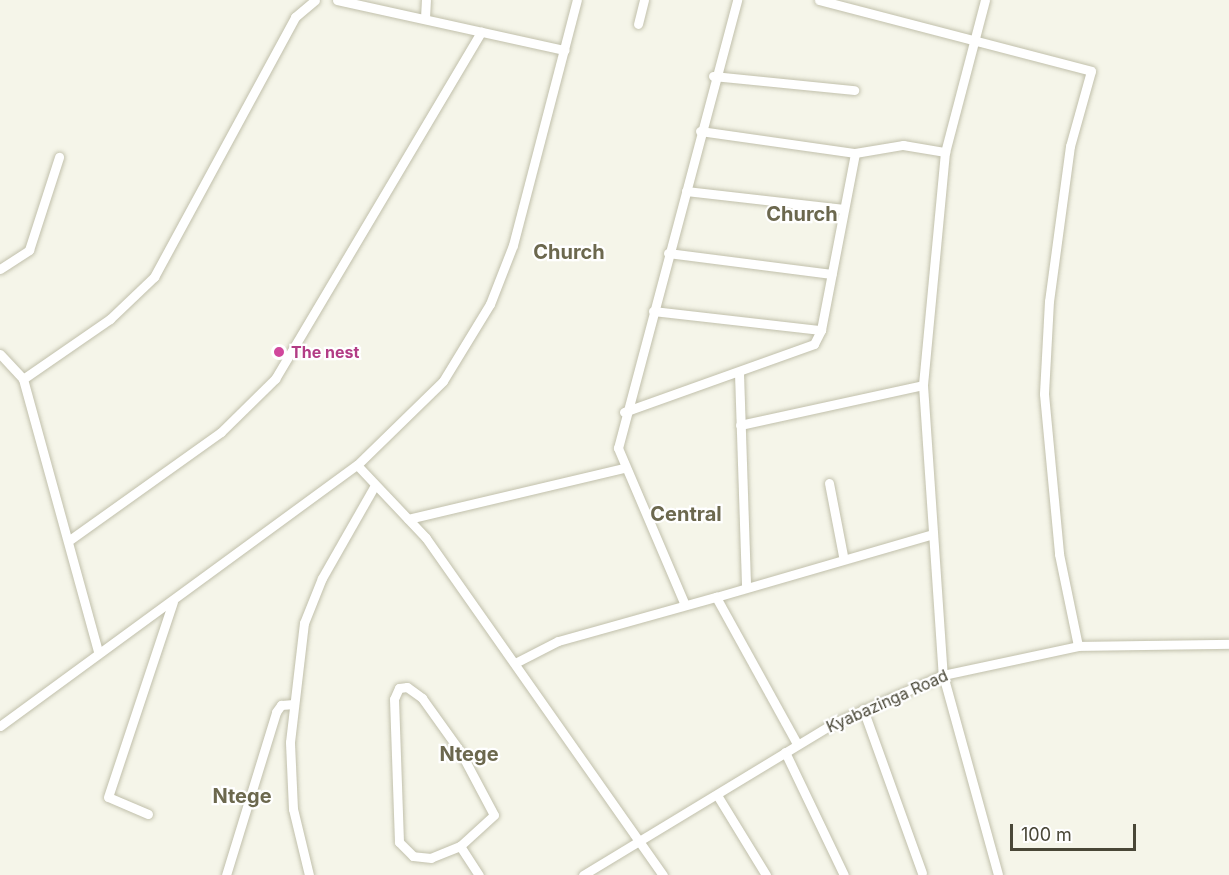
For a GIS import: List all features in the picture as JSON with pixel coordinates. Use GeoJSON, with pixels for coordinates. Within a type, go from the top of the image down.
{"type":"FeatureCollection","features":[{"type":"Feature","properties":{"kind":"street"},"geometry":{"type":"LineString","coordinates":[[23,379],[110,319],[154,278],[295,17],[315,0]]}},
{"type":"Feature","properties":{"kind":"street"},"geometry":{"type":"LineString","coordinates":[[337,0],[565,50]]}},
{"type":"Feature","properties":{"kind":"street"},"geometry":{"type":"LineString","coordinates":[[425,18],[426,0]]}},
{"type":"Feature","properties":{"kind":"street"},"geometry":{"type":"LineString","coordinates":[[0,726],[98,652],[173,602],[357,465],[443,381],[490,304],[531,189],[577,0]]}},
{"type":"Feature","properties":{"kind":"street"},"geometry":{"type":"LineString","coordinates":[[638,24],[644,0]]}},
{"type":"Feature","properties":{"kind":"street"},"geometry":{"type":"LineString","coordinates":[[685,605],[623,468],[618,448],[624,412],[686,191],[713,76],[737,0]]}},
{"type":"Feature","properties":{"kind":"street"},"geometry":{"type":"LineString","coordinates":[[819,0],[898,24],[975,38],[1091,71],[1069,157],[1049,301],[1044,394],[1059,554],[1078,645]]}},
{"type":"Feature","properties":{"kind":"street"},"geometry":{"type":"LineString","coordinates":[[985,0],[945,152],[923,385],[929,535],[943,675],[998,875]]}},
{"type":"Feature","properties":{"kind":"street"},"geometry":{"type":"LineString","coordinates":[[71,539],[221,432],[275,379],[481,33]]}},
{"type":"Feature","properties":{"kind":"street"},"geometry":{"type":"LineString","coordinates":[[713,76],[854,90]]}},
{"type":"Feature","properties":{"kind":"street"},"geometry":{"type":"LineString","coordinates":[[700,131],[855,153],[903,145],[945,152]]}},
{"type":"Feature","properties":{"kind":"street"},"geometry":{"type":"LineString","coordinates":[[624,412],[739,373],[814,344],[821,330],[855,153]]}},
{"type":"Feature","properties":{"kind":"street"},"geometry":{"type":"LineString","coordinates":[[0,269],[29,250],[59,157]]}},
{"type":"Feature","properties":{"kind":"street"},"geometry":{"type":"LineString","coordinates":[[686,191],[844,209]]}},
{"type":"Feature","properties":{"kind":"street"},"geometry":{"type":"LineString","coordinates":[[668,253],[832,274]]}},
{"type":"Feature","properties":{"kind":"street"},"geometry":{"type":"LineString","coordinates":[[653,311],[821,330]]}},
{"type":"Feature","properties":{"kind":"street"},"geometry":{"type":"LineString","coordinates":[[0,354],[23,379],[71,539],[98,652]]}},
{"type":"Feature","properties":{"kind":"street"},"geometry":{"type":"LineString","coordinates":[[739,373],[746,586]]}},
{"type":"Feature","properties":{"kind":"street"},"geometry":{"type":"LineString","coordinates":[[740,425],[923,385]]}},
{"type":"Feature","properties":{"kind":"street"},"geometry":{"type":"LineString","coordinates":[[357,465],[374,487],[408,519],[517,662],[663,875]]}},
{"type":"Feature","properties":{"kind":"street"},"geometry":{"type":"LineString","coordinates":[[408,519],[623,468]]}},
{"type":"Feature","properties":{"kind":"street"},"geometry":{"type":"LineString","coordinates":[[829,483],[843,556]]}},
{"type":"Feature","properties":{"kind":"street"},"geometry":{"type":"LineString","coordinates":[[309,875],[293,808],[294,704],[304,623],[322,578],[374,487]]}},
{"type":"Feature","properties":{"kind":"street"},"geometry":{"type":"LineString","coordinates":[[517,662],[558,641],[716,597],[843,556],[929,535]]}},
{"type":"Feature","properties":{"kind":"street"},"geometry":{"type":"LineString","coordinates":[[716,597],[797,744]]}},
{"type":"Feature","properties":{"kind":"street"},"geometry":{"type":"LineString","coordinates":[[148,813],[108,797],[173,602]]}},
{"type":"Feature","properties":{"kind":"street","name":"Kyabazinga Road"},"geometry":{"type":"LineString","coordinates":[[583,875],[797,744],[863,709],[943,675],[1078,645],[1229,644]]}},
{"type":"Feature","properties":{"kind":"street"},"geometry":{"type":"LineString","coordinates":[[407,687],[422,698],[493,812],[493,822],[460,846],[422,858],[399,842],[394,699],[399,688],[407,687]]}},
{"type":"Feature","properties":{"kind":"street"},"geometry":{"type":"LineString","coordinates":[[226,875],[276,712],[281,705],[294,704]]}},
{"type":"Feature","properties":{"kind":"street"},"geometry":{"type":"LineString","coordinates":[[863,709],[922,873]]}},
{"type":"Feature","properties":{"kind":"street"},"geometry":{"type":"LineString","coordinates":[[785,752],[844,875]]}},
{"type":"Feature","properties":{"kind":"street"},"geometry":{"type":"LineString","coordinates":[[717,795],[766,875]]}},
{"type":"Feature","properties":{"kind":"street"},"geometry":{"type":"LineString","coordinates":[[460,846],[479,875]]}},
{"type":"Feature","properties":{"kind":"place","name":"The nest"},"geometry":{"type":"Point","coordinates":[279,352]}},
{"type":"Feature","properties":{"kind":"district","name":"Church"},"geometry":{"type":"Point","coordinates":[802,214]}},
{"type":"Feature","properties":{"kind":"district","name":"Church"},"geometry":{"type":"Point","coordinates":[569,252]}},
{"type":"Feature","properties":{"kind":"district","name":"Central"},"geometry":{"type":"Point","coordinates":[686,514]}},
{"type":"Feature","properties":{"kind":"district","name":"Ntege"},"geometry":{"type":"Point","coordinates":[469,754]}},
{"type":"Feature","properties":{"kind":"district","name":"Ntege"},"geometry":{"type":"Point","coordinates":[242,796]}}]}
